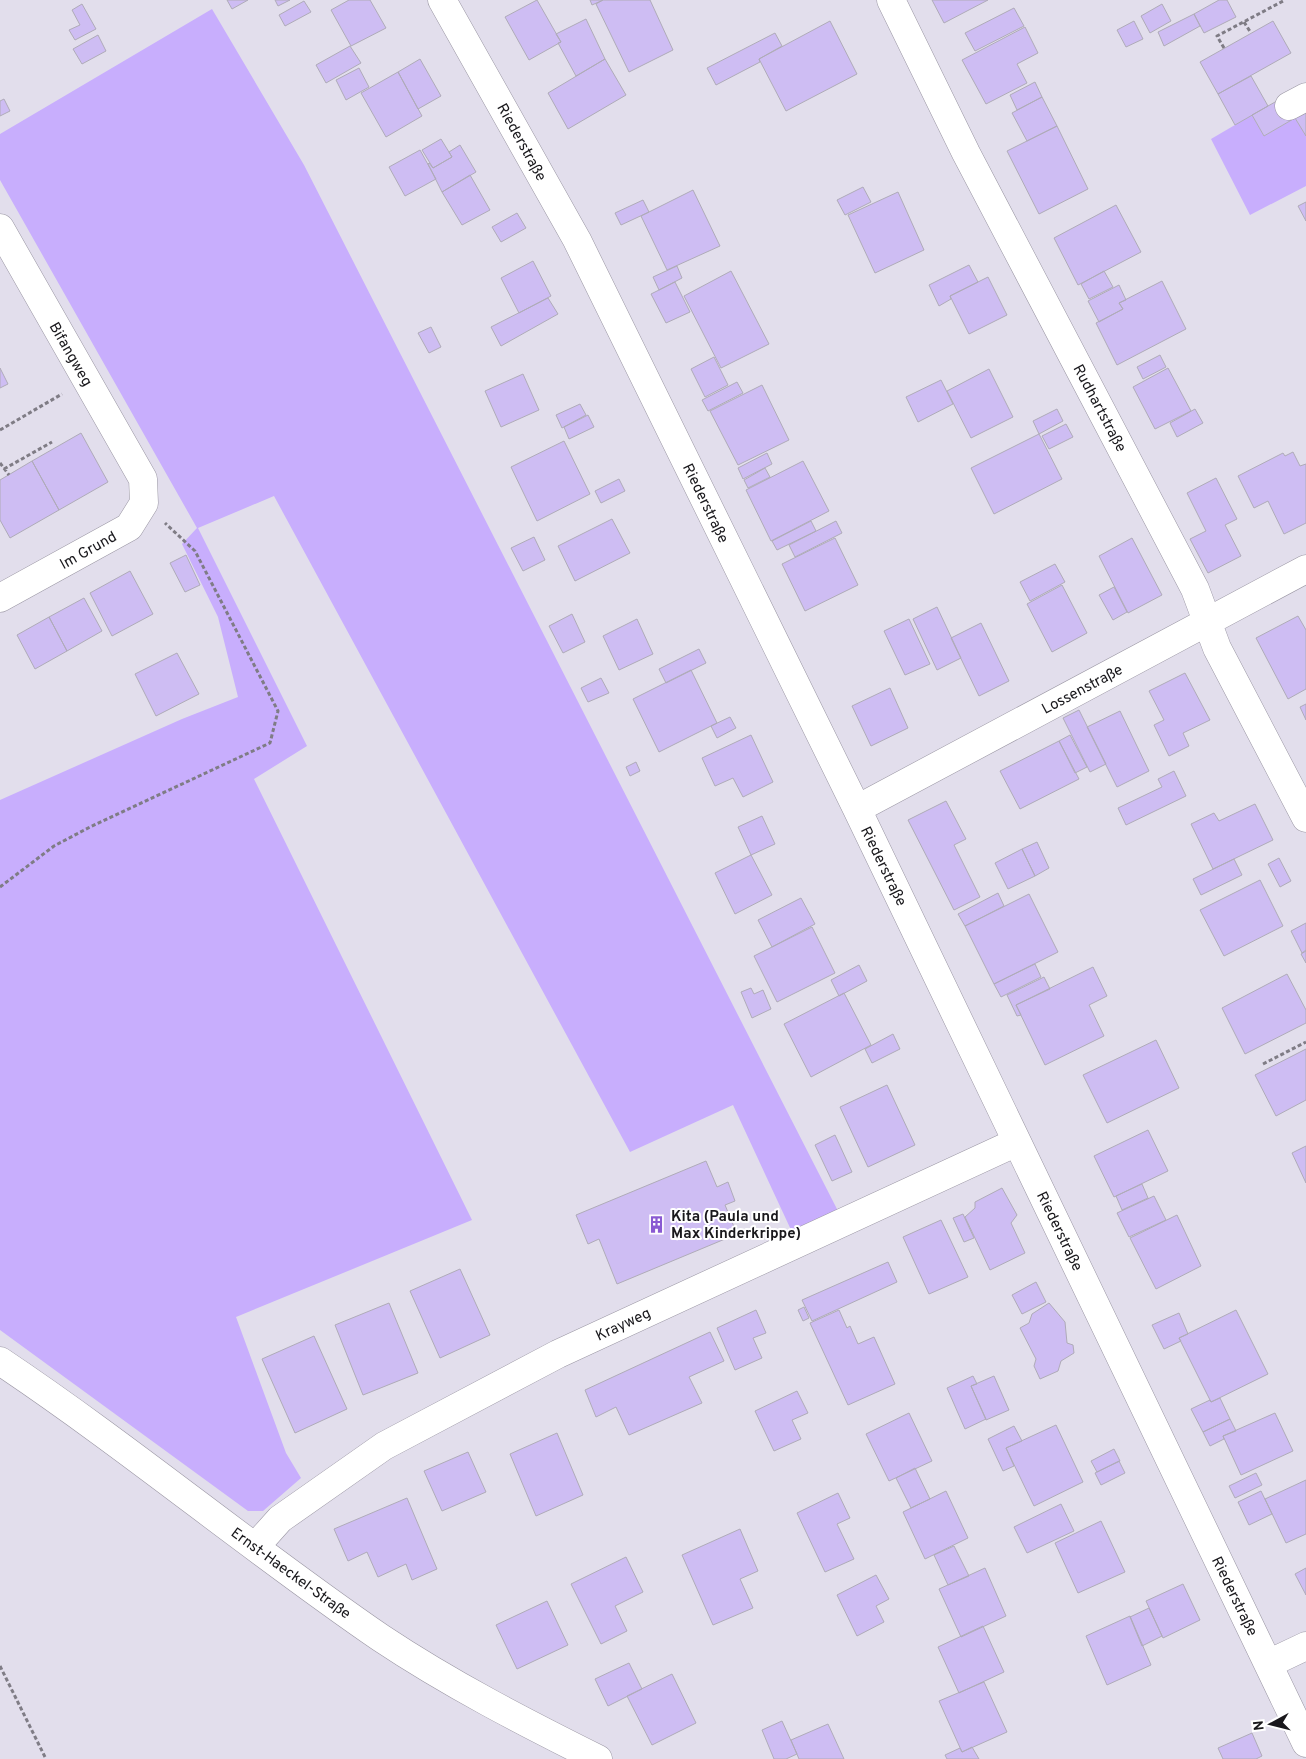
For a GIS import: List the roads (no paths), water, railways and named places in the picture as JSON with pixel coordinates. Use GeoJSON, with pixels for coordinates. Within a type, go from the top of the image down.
{"type":"FeatureCollection","features":[{"type":"Feature","properties":{"kind":"street","name":"Rudhartstraße"},"geometry":{"type":"LineString","coordinates":[[891,0],[966,153],[1196,589],[1217,648],[1306,818]]}},
{"type":"Feature","properties":{"kind":"street","name":"Riederstraße"},"geometry":{"type":"LineString","coordinates":[[444,1],[577,240],[857,809],[1306,1743]]}},
{"type":"Feature","properties":{"kind":"street","name":"Bifangweg"},"geometry":{"type":"LineString","coordinates":[[0,228],[86,380],[144,491]]}},
{"type":"Feature","properties":{"kind":"street","name":"Im Grund"},"geometry":{"type":"LineString","coordinates":[[0,598],[130,527],[144,491]]}},
{"type":"Feature","properties":{"kind":"street","name":"Lossenstraße"},"geometry":{"type":"LineString","coordinates":[[857,809],[1306,569]]}},
{"type":"Feature","properties":{"kind":"street","name":"Krayweg"},"geometry":{"type":"LineString","coordinates":[[255,1547],[280,1518],[384,1446],[558,1354],[1017,1142]]}},
{"type":"Feature","properties":{"kind":"street","name":"Ernst-Haeckel-Straße"},"geometry":{"type":"LineString","coordinates":[[0,1360],[255,1547],[390,1643],[489,1704],[598,1759]]}},
{"type":"Feature","properties":{"kind":"street"},"geometry":{"type":"LineString","coordinates":[[1268,1664],[1306,1646]]}},
{"type":"Feature","properties":{"kind":"place","name":"Kita (Paula und Max Kinderkrippe)"},"geometry":{"type":"Point","coordinates":[657,1225]}}]}
